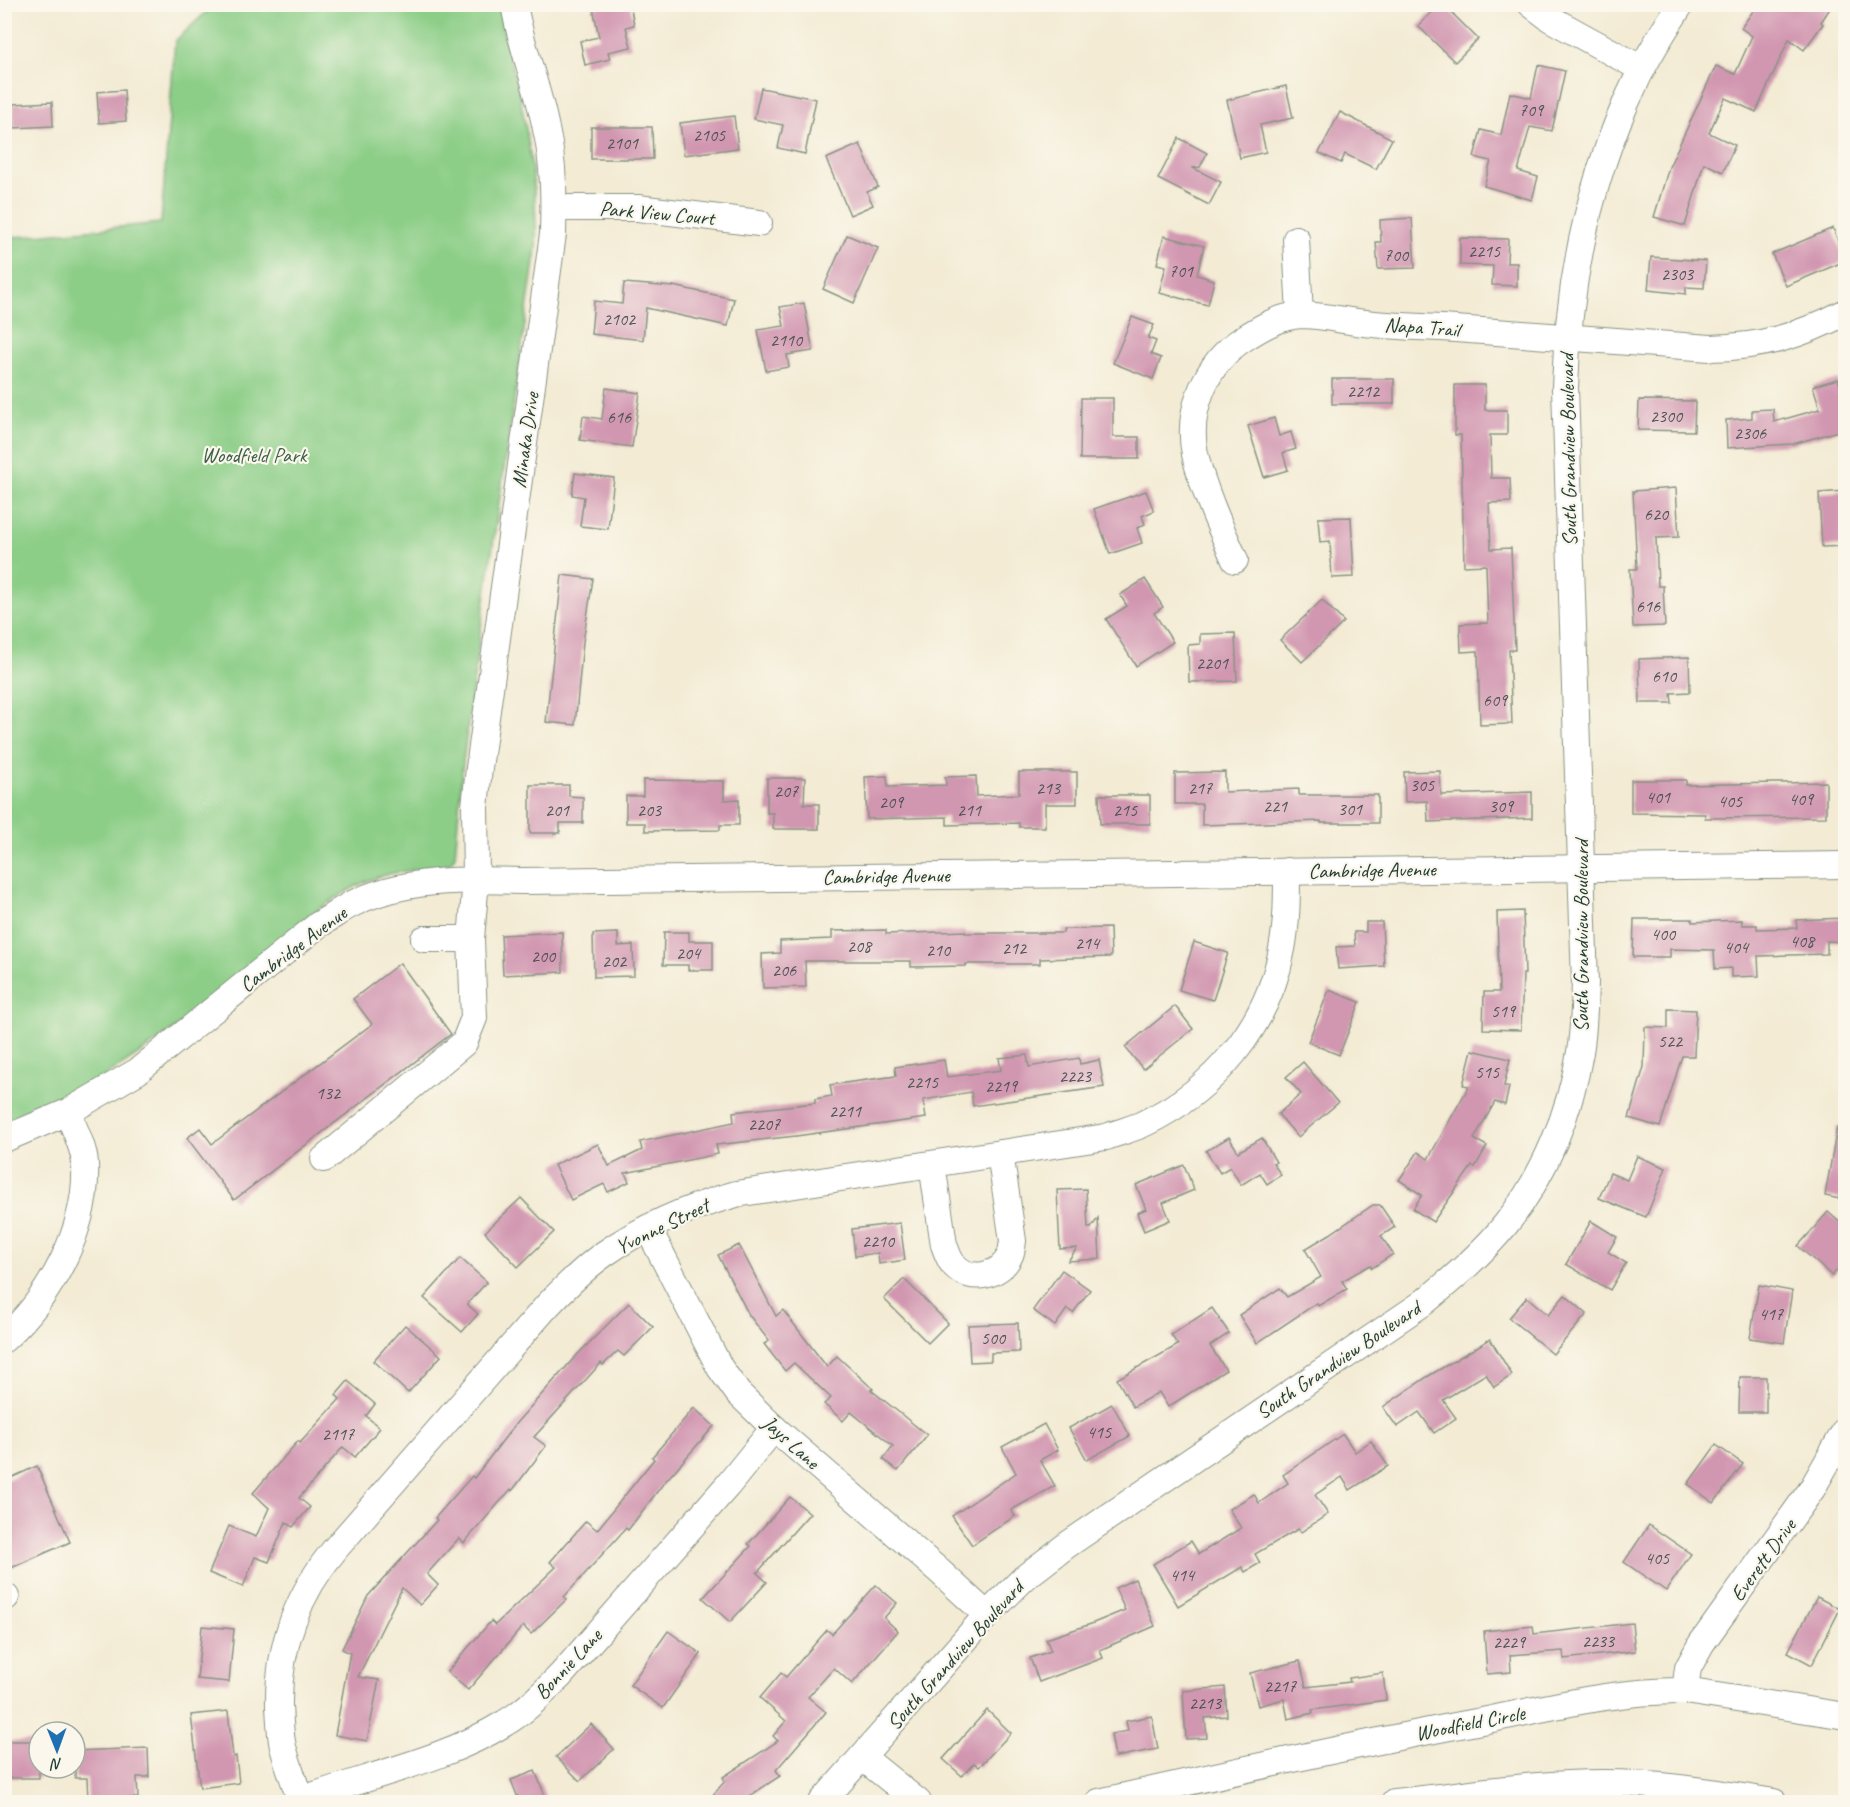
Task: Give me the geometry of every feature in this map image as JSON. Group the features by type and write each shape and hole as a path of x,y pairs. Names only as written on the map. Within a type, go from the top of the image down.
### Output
{"street":[{"name":"Minaka Drive","path":"324,1159 464,1042 474,1018 471,939 476,879 475,807 552,258 554,208 552,166 546,129 535,80 524,51 514,4"},
{"path":"1530,4 1551,19 1642,69"},
{"name":"South Grandview Boulevard","path":"822,1803 987,1615 1024,1578 1067,1545 1423,1303 1475,1258 1507,1223 1545,1161 1575,1080 1583,1028 1585,983 1566,400 1566,338 1577,257 1594,190 1609,145 1642,69 1680,4"},
{"name":"Park View Court","path":"554,208 638,208 759,223"},
{"path":"1296,238 1300,315"},
{"name":"Napa Trail","path":"1235,560 1213,508 1195,454 1192,426 1204,383 1212,368 1233,345 1264,326 1300,315 1368,323 1710,348 1767,343 1825,323 1845,312"},
{"name":"Cambridge Avenue","path":"4,1139 68,1112 138,1071 318,925 351,905 407,886 476,879 523,881 1845,865"},
{"name":"Yvonne Street","path":"298,1801 283,1747 280,1728 279,1683 281,1662 290,1626 312,1581 336,1548 572,1280 604,1254 648,1228 700,1204 736,1194 1106,1137 1143,1124 1183,1102 1216,1074 1238,1048 1257,1018 1278,967 1282,949 1287,911 1287,871"},
{"path":"423,939 471,939"},
{"path":"4,1340 17,1328 58,1271 84,1201 86,1162 68,1112"},
{"path":"932,1164 944,1245 948,1256 954,1266 964,1273 984,1276 991,1274 1005,1263 1011,1254 1013,1241 1000,1153"},
{"name":"Jays Lane","path":"648,1228 720,1368 738,1393 774,1428 987,1615"},
{"name":"Bonnie Lane","path":"298,1801 421,1760 477,1738 506,1723 536,1700 561,1675 728,1485 774,1428"},
{"name":"Everett Drive","path":"1685,1691 1688,1668 1701,1644 1807,1498 1845,1429"},
{"name":"Woodfield Circle","path":"1099,1803 1393,1737 1619,1695 1658,1690 1685,1691 1845,1716"},
{"path":"862,1757 918,1803"},
{"path":"1394,1803 1543,1785 1603,1783 1673,1787 1774,1803"}],"green space":[{"name":"Woodfield Park","path":"214,5 499,5 530,154 536,248 476,662 463,762 455,856 449,865 386,875 365,882 344,893 304,920 214,998 143,1051 67,1097 5,1124 5,238 161,223 175,41"}],"building":[{"path":"607,4 630,4 634,25 626,27 631,47 608,52 610,59 585,65 580,41 599,37 593,8"},
{"path":"1440,4 1443,4 1478,39 1455,62 1418,26"},
{"path":"1758,4 1833,4 1821,22 1823,24 1804,50 1789,39 1756,112 1725,98 1709,133 1735,145 1723,172 1704,163 1685,226 1654,217 1669,167 1716,66 1735,74 1752,36 1741,28"},
{"path":"1538,65 1565,71 1552,131 1530,127 1518,171 1538,177 1532,200 1484,186 1491,161 1474,157 1481,130 1501,135 1510,93 1531,98"},
{"path":"1286,86 1293,118 1260,125 1266,152 1240,158 1227,100"},
{"path":"761,88 816,99 805,154 778,148 783,125 754,119"},
{"path":"124,90 126,121 99,123 97,92"},
{"path":"52,102 53,126 14,128 13,104"},
{"path":"1340,112 1392,139 1376,169 1345,154 1341,163 1319,153"},
{"path":"734,116 738,148 684,155 680,123"},
{"path":"591,127 652,127 653,159 591,159"},
{"path":"1179,138 1207,153 1200,167 1193,168 1221,182 1209,205 1158,179"},
{"path":"860,144 878,187 867,192 873,205 850,215 826,159"},
{"path":"1412,218 1415,268 1378,269 1376,242 1381,242 1380,220"},
{"path":"1833,228 1845,261 1786,286 1772,254"},
{"path":"847,235 878,248 854,303 823,289"},
{"path":"1164,236 1204,246 1197,275 1214,280 1208,305 1159,293 1166,266 1157,264"},
{"path":"1460,238 1508,239 1507,263 1517,263 1517,286 1492,285 1493,266 1460,265"},
{"path":"1651,257 1706,261 1704,288 1686,287 1686,294 1648,290"},
{"path":"624,283 673,286 734,299 728,326 646,308 643,340 591,334 594,301 622,304"},
{"path":"804,303 813,351 787,355 789,367 766,371 758,330 784,326 780,307"},
{"path":"1132,317 1154,325 1148,338 1156,341 1151,354 1161,358 1153,379 1113,363"},
{"path":"1332,379 1394,379 1394,404 1332,404"},
{"path":"1838,379 1845,402 1845,429 1793,444 1727,448 1726,420 1752,418 1752,410 1773,409 1774,422 1820,409 1813,386"},
{"path":"1455,385 1485,385 1485,410 1507,410 1507,435 1490,435 1491,478 1510,478 1511,502 1489,503 1491,549 1511,548 1515,650 1509,650 1512,724 1480,725 1478,651 1461,652 1460,624 1488,623 1486,565 1464,566 1461,435 1455,435"},
{"path":"606,388 640,393 632,447 580,440 583,416 602,419"},
{"path":"1081,398 1113,398 1113,437 1139,437 1139,459 1080,459"},
{"path":"1639,400 1695,401 1694,431 1638,430"},
{"path":"1274,418 1279,436 1291,432 1296,449 1283,453 1288,470 1264,477 1248,426"},
{"path":"575,473 614,478 608,529 580,526 584,497 572,495"},
{"path":"1676,488 1679,537 1656,538 1658,586 1663,586 1665,626 1633,627 1630,569 1637,569 1633,491"},
{"path":"1146,491 1154,511 1142,516 1145,524 1137,528 1142,543 1110,554 1094,509"},
{"path":"1845,491 1845,546 1822,547 1819,493"},
{"path":"1351,517 1354,577 1332,578 1330,541 1320,542 1318,518"},
{"path":"562,575 593,579 583,642 575,725 546,722"},
{"path":"1145,579 1163,607 1154,613 1173,642 1136,666 1106,619 1127,606 1120,595"},
{"path":"1322,600 1344,622 1302,662 1280,640"},
{"path":"1235,633 1237,681 1189,682 1188,645 1200,644 1200,634"},
{"path":"1689,657 1690,692 1671,693 1672,703 1640,703 1639,659"},
{"path":"1440,771 1441,795 1532,792 1532,818 1428,822 1427,801 1405,802 1404,772"},
{"path":"1019,772 1077,772 1077,804 1045,804 1045,827 1019,827 1019,823 947,825 947,817 867,819 865,777 887,776 888,787 946,785 945,777 976,776 977,796 1019,794"},
{"path":"1225,772 1225,792 1299,789 1299,795 1378,795 1378,823 1321,823 1321,821 1202,825 1202,804 1175,804 1175,773"},
{"path":"767,778 805,778 804,804 819,804 819,829 773,829 773,813 767,813"},
{"path":"643,780 724,781 724,800 739,799 739,825 720,825 720,830 645,831 645,823 626,823 626,796 643,796"},
{"path":"1631,780 1686,780 1686,785 1826,782 1826,817 1705,818 1705,814 1631,813"},
{"path":"530,785 569,785 569,796 583,797 583,823 560,823 560,833 530,833"},
{"path":"1099,795 1150,795 1150,824 1100,824"},
{"path":"1523,911 1525,974 1523,974 1521,1030 1483,1029 1484,992 1499,992 1497,912"},
{"path":"1845,918 1845,942 1827,941 1827,954 1758,956 1759,976 1731,977 1731,968 1715,969 1714,950 1670,949 1670,957 1633,957 1634,919 1692,919 1692,922 1742,920 1742,925 1757,925 1757,929 1797,928 1796,920"},
{"path":"1366,922 1382,922 1384,966 1338,969 1336,947 1355,946 1354,932 1366,932"},
{"path":"1110,928 1111,957 1040,959 1040,964 911,967 911,961 805,961 806,987 763,988 762,954 780,953 780,941 832,939 832,931 886,930 886,934 965,931 965,933 1063,933 1063,929"},
{"path":"562,932 563,972 503,975 501,935"},
{"path":"664,932 689,932 689,941 713,941 713,970 688,970 688,965 663,965"},
{"path":"618,933 618,946 633,945 634,976 594,977 593,934"},
{"path":"1194,942 1228,953 1213,1000 1179,990"},
{"path":"400,963 451,1034 234,1200 187,1138 200,1128 212,1144 372,1024 353,999"},
{"path":"1329,990 1360,1002 1339,1055 1308,1042"},
{"path":"1175,1006 1193,1029 1143,1069 1125,1047"},
{"path":"1668,1009 1696,1010 1694,1056 1682,1056 1660,1127 1629,1118 1644,1067 1645,1027 1668,1028"},
{"path":"1472,1050 1510,1059 1504,1086 1509,1087 1505,1105 1495,1102 1474,1139 1487,1146 1475,1167 1472,1166 1433,1222 1413,1209 1422,1195 1399,1180 1418,1152 1428,1159 1469,1086 1463,1085"},
{"path":"1027,1055 1029,1067 1079,1058 1080,1064 1099,1060 1104,1087 973,1106 971,1092 923,1100 926,1118 716,1145 718,1154 625,1173 629,1182 608,1192 604,1184 571,1200 554,1165 598,1144 609,1166 642,1150 640,1142 734,1122 733,1112 815,1103 815,1099 832,1096 830,1085 896,1076 895,1067 944,1060 947,1077 1001,1070 999,1058"},
{"path":"1303,1062 1338,1103 1298,1137 1278,1114 1301,1094 1286,1077"},
{"path":"1837,1127 1845,1128 1845,1200 1825,1196"},
{"path":"1229,1137 1238,1152 1262,1138 1281,1175 1267,1184 1260,1173 1241,1185 1230,1167 1220,1173 1206,1151"},
{"path":"1637,1156 1666,1168 1646,1217 1599,1198 1610,1173 1627,1180"},
{"path":"1184,1165 1194,1190 1163,1203 1170,1220 1144,1231 1137,1213 1146,1209 1136,1185"},
{"path":"1086,1189 1088,1228 1091,1228 1098,1218 1100,1259 1068,1261 1077,1248 1060,1249 1057,1190"},
{"path":"521,1198 554,1232 518,1267 485,1232"},
{"path":"1373,1205 1380,1205 1395,1227 1381,1236 1393,1254 1372,1268 1370,1265 1342,1281 1347,1289 1318,1306 1317,1303 1257,1343 1239,1315 1280,1288 1287,1297 1321,1277 1305,1249"},
{"path":"1828,1212 1845,1227 1845,1261 1832,1276 1798,1246"},
{"path":"1591,1221 1617,1237 1608,1252 1626,1263 1610,1290 1566,1264"},
{"path":"900,1223 905,1260 879,1264 878,1253 855,1256 852,1229"},
{"path":"739,1245 776,1316 783,1310 827,1367 837,1356 873,1389 871,1390 927,1435 898,1471 883,1459 893,1446 851,1412 843,1421 824,1404 831,1398 794,1363 785,1371 764,1344 769,1341 749,1315 718,1255"},
{"path":"460,1258 487,1282 467,1304 478,1314 462,1332 424,1298"},
{"path":"1062,1270 1090,1290 1073,1313 1067,1309 1055,1326 1033,1310"},
{"path":"904,1279 948,1323 928,1343 884,1299"},
{"path":"1759,1285 1792,1291 1784,1343 1750,1338"},
{"path":"1565,1295 1587,1314 1553,1354 1509,1318 1527,1297 1548,1315"},
{"path":"629,1303 653,1327 624,1356 618,1351 603,1365 601,1363 534,1437 546,1446 512,1491 511,1489 464,1543 459,1538 427,1574 438,1585 420,1605 402,1588 358,1677 379,1680 367,1741 335,1735 350,1653 342,1649 368,1596 437,1520 435,1518 472,1476 474,1478 517,1422 575,1357"},
{"path":"1212,1308 1229,1333 1210,1346 1226,1370 1168,1407 1159,1392 1133,1407 1117,1379 1178,1345 1171,1335"},
{"path":"1018,1323 1019,1352 991,1353 991,1361 970,1362 968,1325"},
{"path":"405,1325 441,1356 408,1393 373,1361"},
{"path":"1490,1339 1512,1375 1494,1387 1486,1374 1443,1400 1456,1418 1434,1433 1419,1412 1397,1427 1383,1407"},
{"path":"1740,1377 1766,1377 1766,1412 1739,1412"},
{"path":"348,1381 375,1404 366,1416 380,1428 355,1457 343,1447 299,1498 310,1507 293,1527 286,1522 269,1562 255,1557 243,1587 209,1573 229,1526 256,1537 269,1508 253,1493 298,1441 300,1443 340,1399 336,1395"},
{"path":"1112,1404 1130,1436 1087,1460 1069,1428"},
{"path":"694,1408 714,1426 663,1484 628,1530 626,1528 564,1597 566,1600 531,1634 523,1626 468,1690 447,1672 491,1621 495,1625 556,1567 550,1562 586,1521 597,1530 654,1459 652,1457"},
{"path":"1044,1424 1058,1450 1040,1460 1055,1486 1011,1510 1015,1516 972,1545 952,1516 1016,1473 1002,1447"},
{"path":"1343,1434 1355,1452 1371,1441 1388,1466 1350,1490 1342,1477 1315,1495 1328,1514 1301,1532 1298,1529 1255,1554 1260,1563 1245,1572 1242,1567 1178,1606 1153,1564 1191,1541 1199,1554 1241,1528 1229,1509 1254,1494 1259,1503 1288,1483 1283,1475"},
{"path":"1716,1445 1743,1464 1714,1503 1688,1484"},
{"path":"37,1466 70,1542 4,1571 4,1481"},
{"path":"790,1497 810,1513 757,1573 767,1582 730,1622 703,1598 751,1546 748,1544"},
{"path":"1649,1525 1691,1554 1666,1591 1624,1562"},
{"path":"1135,1579 1155,1626 1100,1650 1103,1658 1039,1682 1030,1658 1051,1651 1046,1639 1125,1610 1115,1588"},
{"path":"876,1585 897,1603 884,1618 898,1631 852,1684 834,1668 808,1697 826,1712 776,1770 780,1776 739,1803 706,1803 725,1781 723,1777 778,1741 773,1736 786,1721 760,1698 781,1673 786,1677 827,1630 832,1634"},
{"path":"1817,1597 1840,1609 1812,1665 1788,1652"},
{"path":"1632,1623 1635,1651 1564,1659 1563,1651 1510,1655 1511,1672 1487,1674 1484,1631 1533,1626 1534,1634"},
{"path":"202,1626 234,1629 229,1682 197,1679"},
{"path":"668,1631 701,1654 663,1708 630,1685"},
{"path":"1300,1661 1306,1687 1350,1682 1349,1678 1383,1673 1386,1700 1312,1710 1313,1713 1288,1719 1284,1699 1258,1706 1250,1673"},
{"path":"1225,1687 1227,1716 1205,1718 1207,1738 1186,1739 1183,1691"},
{"path":"987,1710 1011,1733 979,1767 974,1763 962,1776 943,1759"},
{"path":"228,1711 233,1757 236,1756 239,1783 200,1788 191,1715"},
{"path":"1152,1716 1158,1749 1115,1757 1111,1734 1128,1731 1126,1721"},
{"path":"591,1724 614,1749 580,1781 556,1757"},
{"path":"4,1741 27,1741 27,1778 4,1778"},
{"path":"148,1748 149,1777 137,1777 138,1798 88,1800 87,1751"},
{"path":"535,1771 548,1803 520,1803 511,1780"}]}
